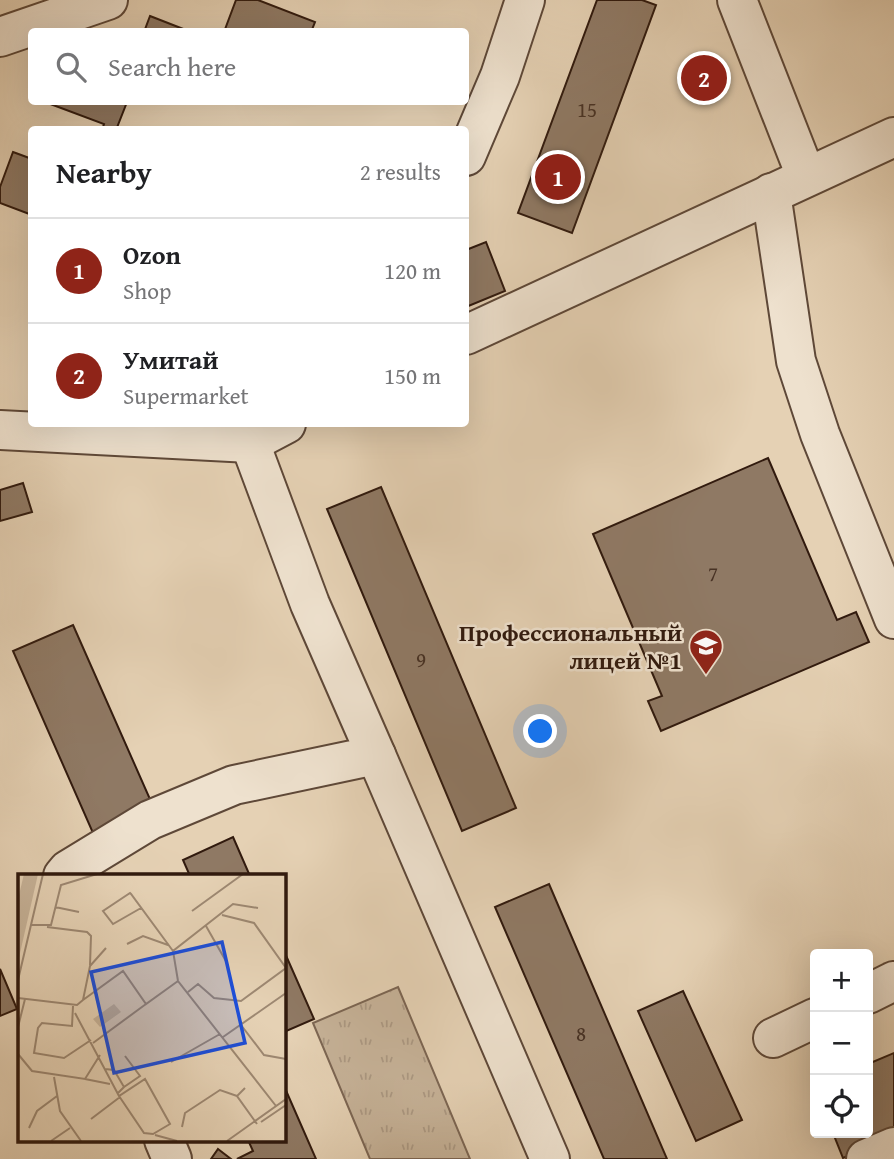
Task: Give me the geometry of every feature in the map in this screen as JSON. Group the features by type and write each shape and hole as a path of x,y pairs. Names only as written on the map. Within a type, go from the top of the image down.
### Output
{"lane":[{"path":"0,37 108,0"},
{"path":"469,149 500,76 525,0"},
{"path":"737,0 806,176"},
{"path":"469,334 894,137"},
{"path":"771,193 796,361 820,434 894,619"},
{"path":"0,430 250,443 280,427"},
{"path":"250,443 310,604 550,1159"},
{"path":"65,874 150,820 234,785 376,755"},
{"path":"873,991 894,981"},
{"path":"772,1038 810,1020"},
{"path":"165,1142 172,1159"},
{"path":"866,1159 894,1147"}],"green space":[{"path":"398,987 470,1159 370,1159 313,1023"}],"building":[{"path":"236,0 258,0 315,22 313,28 226,28"},
{"path":"597,0 642,0 656,5 572,233 518,213"},
{"path":"150,16 181,28 146,28"},
{"path":"706,56 720,91 697,100 684,65"},
{"path":"53,105 126,105 118,126 103,126 104,124"},
{"path":"13,152 28,158 28,214 0,203 0,187"},
{"path":"486,242 505,291 469,306 469,249"},
{"path":"768,458 837,620 856,612 869,642 661,731 648,701 662,696 593,534"},
{"path":"23,483 32,512 0,521 0,490"},
{"path":"381,487 516,808 462,831 327,509"},
{"path":"73,625 153,806 93,833 13,651"},
{"path":"233,837 249,874 189,874 183,860"},
{"path":"549,884 667,1159 604,1159 495,907"},
{"path":"285,953 314,1019 285,1032"},
{"path":"0,969 17,1009 0,1016"},
{"path":"683,991 742,1120 696,1141 638,1011"},
{"path":"894,1053 894,1137 843,1158 835,1138 873,1138 873,1062"},
{"path":"285,1088 316,1159 237,1159 253,1151 249,1142 285,1142"},
{"path":"218,1149 231,1159 211,1159"}],"place":[{"name":"Умитай","path":"704,78"},
{"name":"Ozon","path":"558,177"},
{"name":"Профессиональный лицей №1","path":"706,676"}]}
